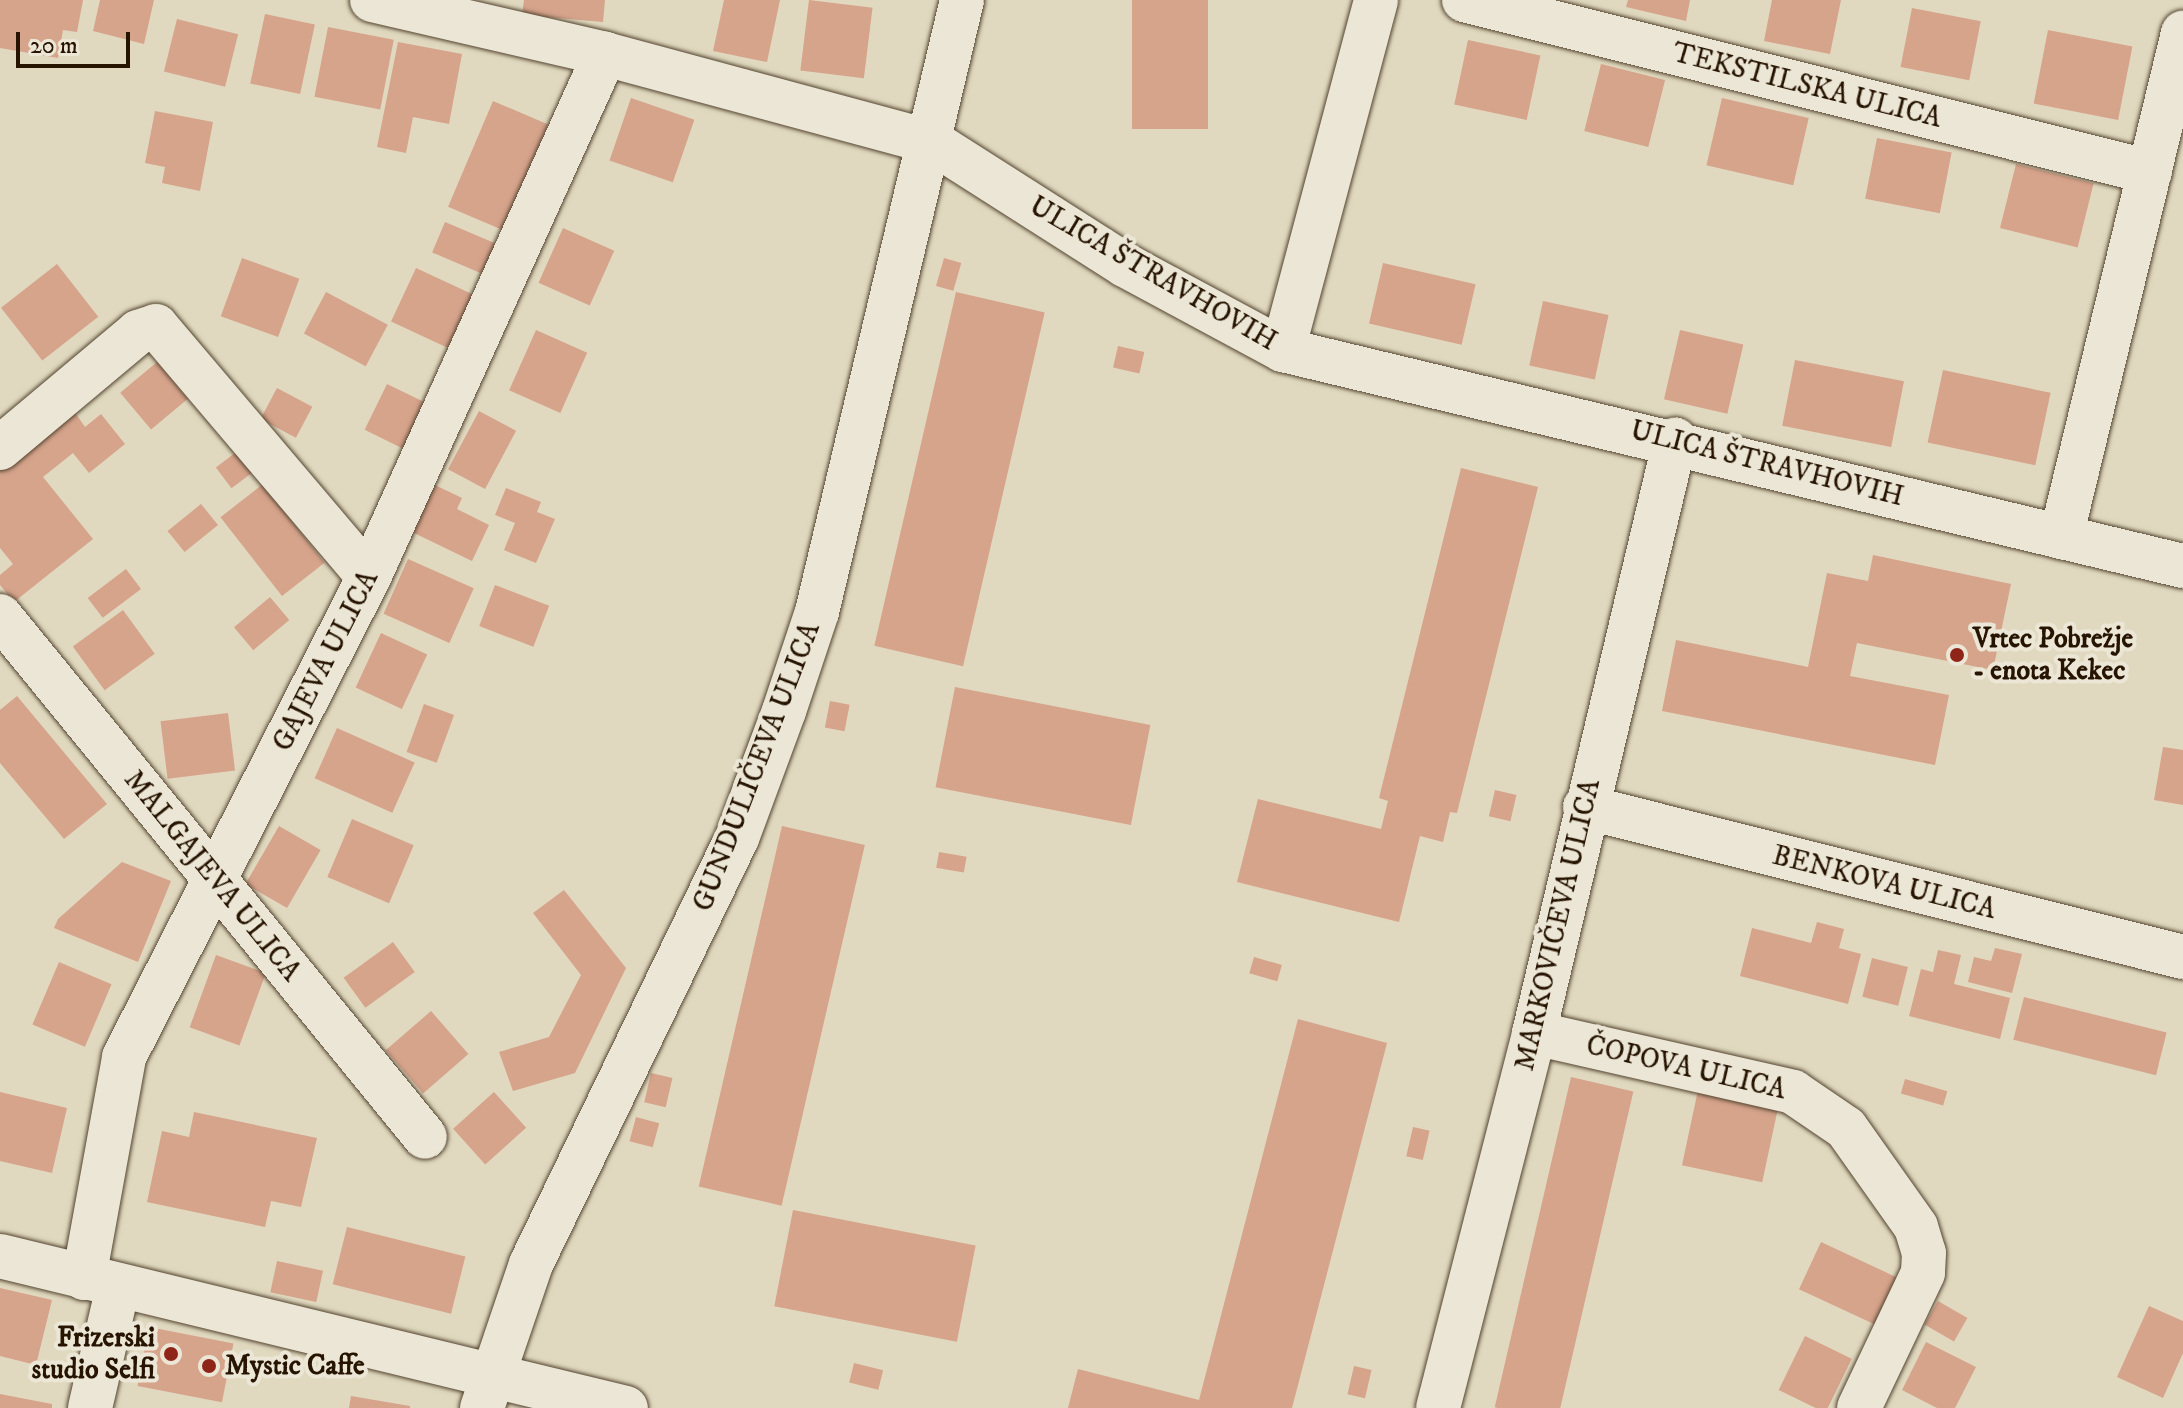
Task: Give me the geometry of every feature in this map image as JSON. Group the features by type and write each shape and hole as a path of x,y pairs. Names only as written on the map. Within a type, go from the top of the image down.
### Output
{"street":[{"name":"ULICA ŠTRAVHOVIH","path":"372,0 605,54 932,142 1125,265 1283,350 1675,440 2183,566"},
{"name":"GUNDULIČEVA ULICA","path":"486,1391 568,1179 663,998 737,838 784,711 817,612 932,142 962,0"},
{"path":"1283,350 1376,0"},
{"name":"TEKSTILSKA ULICA","path":"1464,0 2150,172"},
{"path":"2061,537 2183,33"},
{"name":"GAJEVA ULICA","path":"90,1408 124,1057 369,577 605,54"},
{"path":"0,448 138,332 156,326 369,577"},
{"name":"MARKOVIČEVA ULICA","path":"1438,1408 1534,1033 1585,807 1675,440"},
{"name":"MALGAJEVA ULICA","path":"0,616 425,1137"},
{"name":"BENKOVA ULICA","path":"1585,807 2183,957"},
{"name":"ČOPOVA ULICA","path":"1534,1033 1793,1092 1846,1128 1916,1227 1924,1253 1919,1283 1859,1408"},
{"path":"0,1256 486,1391 626,1408"}],"building":[{"path":"0,0 83,0 77,32 63,30 58,58 0,48"},
{"path":"100,0 154,0 144,44 93,31"},
{"path":"524,0 605,0 603,22 522,15"},
{"path":"724,0 780,0 767,62 713,51"},
{"path":"809,0 873,8 864,78 800,70"},
{"path":"1132,0 1208,0 1208,129 1132,129"},
{"path":"1628,0 1690,0 1686,21 1626,7"},
{"path":"1772,0 1841,0 1830,54 1764,41"},
{"path":"1912,8 1981,21 1969,80 1901,67"},
{"path":"265,14 315,25 300,94 250,83"},
{"path":"177,19 238,34 225,87 164,71"},
{"path":"328,27 394,40 380,109 314,97"},
{"path":"2048,30 2132,46 2118,120 2034,104"},
{"path":"1468,40 1540,55 1527,120 1454,105"},
{"path":"398,42 462,54 449,124 413,117 406,153 377,147"},
{"path":"1601,64 1665,80 1648,147 1584,131"},
{"path":"631,98 694,120 673,182 610,160"},
{"path":"1722,98 1809,118 1793,185 1706,165"},
{"path":"493,101 548,124 503,230 448,207"},
{"path":"155,111 213,122 200,191 162,183 165,167 145,163"},
{"path":"1877,138 1952,153 1940,213 1865,199"},
{"path":"2016,164 2094,183 2078,247 2000,228"},
{"path":"445,222 497,244 485,275 432,252"},
{"path":"563,228 614,251 590,306 539,283"},
{"path":"242,258 299,279 278,337 221,316"},
{"path":"944,258 961,263 953,291 936,286"},
{"path":"1383,263 1476,284 1462,345 1369,323"},
{"path":"57,264 98,317 42,361 1,308"},
{"path":"416,268 479,298 455,351 391,321"},
{"path":"326,292 388,325 366,366 304,333"},
{"path":"956,292 1045,312 963,666 874,646"},
{"path":"1543,301 1609,315 1595,379 1529,366"},
{"path":"536,330 587,353 560,413 509,390"},
{"path":"1680,330 1743,345 1727,414 1664,399"},
{"path":"1118,346 1144,352 1139,374 1113,367"},
{"path":"1795,360 1904,381 1891,447 1782,426"},
{"path":"157,362 188,399 151,430 120,393"},
{"path":"1943,370 2051,393 2035,465 1928,442"},
{"path":"387,384 426,403 403,449 365,430"},
{"path":"277,388 312,407 296,438 261,419"},
{"path":"74,411 85,427 101,414 125,444 89,473 73,453 43,477 93,539 14,602 0,585 0,575 13,564 0,548 0,470"},
{"path":"479,411 516,431 485,489 448,469"},
{"path":"243,447 259,468 231,488 216,467"},
{"path":"1461,468 1538,487 1457,813 1450,812 1443,842 1420,836 1399,922 1237,882 1258,799 1381,829 1388,801 1379,798"},
{"path":"263,484 325,563 282,596 220,517"},
{"path":"435,485 462,498 457,509 489,525 472,561 412,532"},
{"path":"506,488 541,502 537,512 555,519 536,563 504,550 515,523 495,515"},
{"path":"201,504 218,525 185,552 168,531"},
{"name":"Vrtec Pobrežje - enota Kekec","path":"1873,555 2011,584 1993,670 1857,643 1850,676 1949,695 1935,765 1662,711 1676,640 1808,667 1827,573 1868,581"},
{"path":"408,559 474,588 449,643 384,614"},
{"path":"126,569 141,589 103,618 88,598"},
{"path":"495,585 549,606 533,647 479,626"},
{"path":"270,597 289,620 253,650 234,627"},
{"path":"123,610 155,654 105,690 73,646"},
{"path":"381,633 427,655 402,709 356,687"},
{"path":"955,687 1150,725 1131,825 936,787"},
{"path":"17,696 107,804 64,839 0,763 0,710"},
{"path":"830,701 850,705 844,731 825,728"},
{"path":"424,704 454,715 437,763 407,752"},
{"path":"228,713 235,771 168,779 161,721"},
{"path":"337,728 415,763 392,813 315,778"},
{"path":"2163,747 2183,750 2183,805 2154,800"},
{"path":"1495,790 1516,795 1510,821 1489,816"},
{"path":"352,819 414,845 389,903 327,877"},
{"path":"279,826 321,850 287,908 246,884"},
{"path":"782,826 865,845 782,1206 699,1187"},
{"path":"939,852 967,857 964,873 936,868"},
{"path":"122,862 171,881 138,962 54,928 58,919"},
{"path":"564,890 626,968 575,1073 513,1091 499,1052 549,1037 581,975 533,913"},
{"path":"1817,922 1844,929 1839,948 1861,954 1848,1004 1740,976 1752,928 1811,943"},
{"path":"393,942 415,972 365,1008 344,978"},
{"path":"1995,948 2022,954 2012,993 1968,982 1974,957 1991,961"},
{"path":"1938,950 1961,955 1954,984 2010,998 2000,1039 1909,1016 1921,969 1933,972"},
{"path":"216,955 266,973 239,1045 190,1027"},
{"path":"1254,957 1282,965 1277,981 1249,973"},
{"path":"1872,958 1908,967 1898,1006 1862,997"},
{"path":"59,962 111,984 85,1047 32,1025"},
{"path":"2024,997 2167,1033 2156,1075 2013,1040"},
{"path":"431,1011 468,1054 423,1093 386,1050"},
{"path":"1298,1019 1387,1043 1292,1408 1068,1408 1078,1369 1199,1400"},
{"path":"651,1073 672,1078 666,1107 644,1102"},
{"path":"1571,1077 1633,1091 1560,1408 1495,1407"},
{"path":"1905,1079 1947,1091 1943,1106 1901,1093"},
{"path":"1698,1090 1778,1107 1762,1182 1682,1165"},
{"path":"0,1092 67,1108 52,1173 0,1161"},
{"path":"494,1092 526,1128 485,1164 453,1129"},
{"path":"194,1112 317,1138 301,1207 271,1201 265,1227 147,1202 162,1131 189,1137"},
{"path":"636,1117 659,1123 653,1147 630,1141"},
{"path":"1413,1127 1430,1131 1423,1160 1406,1156"},
{"path":"793,1210 976,1245 957,1342 774,1306"},
{"path":"347,1227 465,1257 451,1314 333,1284"},
{"path":"1821,1242 1898,1278 1876,1325 1799,1289"},
{"path":"277,1261 323,1271 316,1302 270,1292"},
{"path":"0,1288 52,1300 36,1365 0,1356"},
{"path":"1938,1301 1967,1318 1954,1341 1924,1324"},
{"path":"2149,1306 2183,1321 2183,1353 2163,1398 2117,1377"},
{"path":"149,1327 233,1343 222,1402 138,1386"},
{"path":"1805,1336 1852,1359 1828,1408 1816,1408 1779,1390"},
{"path":"1926,1342 1976,1367 1955,1408 1937,1408 1902,1390"},
{"path":"854,1363 883,1370 878,1390 849,1382"},
{"path":"1354,1366 1372,1370 1365,1398 1347,1394"},
{"path":"0,1394 52,1404 52,1408 0,1408"},
{"path":"351,1396 410,1406 410,1408 349,1408"}],"place":[{"name":"Vrtec Pobrežje - enota Kekec","path":"1957,655"},
{"name":"Frizerski studio Selfi","path":"171,1354"},
{"name":"Mystic Caffe","path":"209,1366"}]}
